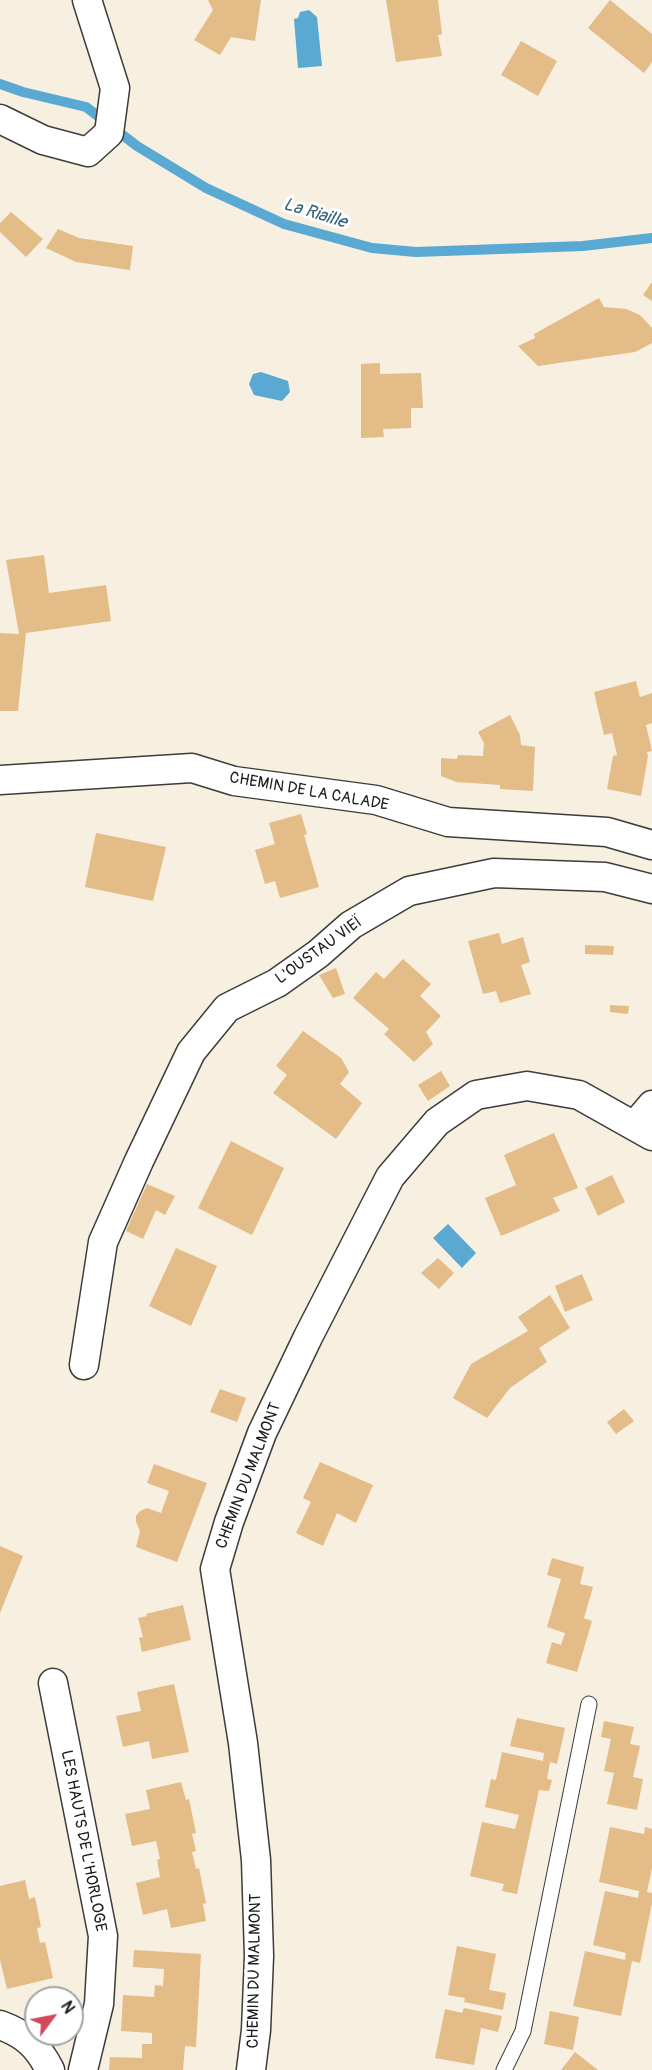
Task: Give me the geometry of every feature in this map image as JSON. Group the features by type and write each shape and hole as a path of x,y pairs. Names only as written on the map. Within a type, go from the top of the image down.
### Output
{"street":[{"path":"0,119 43,140 88,152 109,133 115,88 87,0"},
{"name":"CHEMIN DE LA CALADE","path":"0,780 192,768 234,781 376,800 448,822 607,832 652,845"},
{"name":"L'OUSTAU VIEÏ","path":"84,1365 103,1242 191,1053 227,1008 277,982 318,954 351,925 409,891 494,873 605,877 652,889"},
{"name":"CHEMIN DU MALMONT","path":"251,2070 256,2030 259,1956 256,1860 243,1743 215,1569 229,1522 262,1433 390,1177 437,1122 476,1095 527,1086 579,1095 646,1122"},
{"name":"LES HAUTS DE L'HORLOGE","path":"53,1683 103,1936 99,2004 83,2070"},
{"path":"0,2025 14,2030 40,2050 50,2070"}],"lane":[{"path":"504,2070 523,2031 589,1704"}],"water":[{"path":"309,10 317,17 322,66 298,68 294,19 298,18 300,12"},
{"path":"261,372 288,381 290,392 282,401 254,395 249,384 253,374"},
{"path":"448,1224 476,1253 462,1268 433,1238"}],"building":[{"path":"208,0 261,0 255,41 231,37 220,55 194,40 213,10"},
{"path":"386,0 438,0 442,34 438,35 442,56 396,62"},
{"path":"610,0 652,34 652,62 644,73 588,28"},
{"path":"521,41 557,61 538,96 501,75"},
{"path":"11,212 43,239 26,257 0,232 0,223"},
{"path":"58,229 79,238 133,246 130,270 76,262 46,248"},
{"path":"652,282 652,301 643,295"},
{"path":"599,298 604,307 626,309 640,315 652,328 652,343 635,352 538,366 518,346 535,338 534,334"},
{"path":"380,363 380,374 421,373 423,408 411,408 411,428 383,429 384,437 361,438 361,364"},
{"path":"44,555 49,593 106,585 111,621 26,633 18,711 0,711 0,633 19,634 6,560"},
{"path":"636,681 640,697 652,693 652,723 646,725 652,751 647,752 641,796 607,789 613,756 617,755 612,733 604,735 594,692"},
{"path":"510,715 520,735 521,745 535,747 533,791 500,789 500,785 456,782 441,776 441,758 457,759 458,755 483,756 484,743 478,732"},
{"path":"301,814 307,834 304,835 319,887 280,898 275,881 265,884 255,850 275,844 269,823"},
{"path":"96,833 166,847 153,901 85,887"},
{"path":"499,933 502,944 523,937 530,962 521,965 531,994 500,1003 496,991 483,994 468,941"},
{"path":"585,945 614,946 613,955 585,954"},
{"path":"403,959 431,984 420,996 441,1016 426,1032 433,1044 414,1062 384,1034 389,1029 353,998 376,972 384,979"},
{"path":"336,968 345,994 333,998 319,975"},
{"path":"610,1005 629,1006 628,1014 610,1012"},
{"path":"303,1031 341,1058 349,1072 340,1084 362,1103 336,1139 273,1093 287,1075 276,1066"},
{"path":"441,1071 450,1086 428,1101 418,1085"},
{"path":"554,1133 578,1188 553,1198 560,1211 501,1236 485,1198 516,1185 504,1155"},
{"path":"231,1141 284,1168 252,1235 198,1208"},
{"path":"612,1175 625,1202 598,1216 585,1188"},
{"path":"147,1184 175,1196 165,1215 156,1210 143,1239 126,1231"},
{"path":"176,1248 217,1266 191,1326 149,1306"},
{"path":"438,1258 454,1273 439,1289 421,1273"},
{"path":"582,1274 593,1300 565,1312 555,1286"},
{"path":"550,1295 570,1328 539,1348 547,1362 510,1388 487,1418 453,1398 471,1364 528,1331 518,1317"},
{"path":"220,1389 246,1398 237,1422 210,1412"},
{"path":"624,1409 634,1421 616,1434 607,1422"},
{"path":"320,1462 373,1485 356,1523 337,1513 323,1546 296,1533 311,1502 303,1498"},
{"path":"154,1464 207,1483 177,1562 136,1547 140,1531 136,1516 147,1508 161,1513 169,1491 147,1483"},
{"path":"0,1546 23,1556 0,1613"},
{"path":"552,1558 584,1567 580,1584 593,1587 584,1618 592,1621 577,1672 546,1663 552,1642 561,1645 565,1633 547,1627 561,1579 547,1575"},
{"path":"183,1605 191,1640 142,1652 139,1638 143,1637 138,1618"},
{"path":"174,1684 189,1752 152,1759 149,1741 123,1747 116,1716 141,1711 137,1692"},
{"path":"517,1718 565,1728 557,1764 550,1762 547,1779 552,1780 549,1791 539,1790 517,1894 502,1891 504,1884 470,1876 482,1822 515,1829 519,1815 485,1807 491,1779 496,1780 502,1752 543,1761 544,1753 510,1746"},
{"path":"604,1721 634,1727 630,1744 640,1746 633,1777 643,1779 637,1810 607,1804 614,1773 604,1771 611,1739 601,1737"},
{"path":"181,1782 186,1800 189,1799 196,1833 192,1834 196,1851 192,1852 196,1869 199,1868 206,1903 203,1904 206,1921 171,1928 167,1909 143,1915 136,1883 160,1877 157,1860 160,1859 156,1841 132,1846 125,1814 150,1809 146,1790"},
{"path":"610,1827 644,1834 645,1827 652,1829 652,1868 647,1892 652,1893 652,1903 640,1963 632,1961 621,2016 573,2006 585,1951 625,1960 626,1953 593,1945 605,1891 638,1898 639,1891 599,1882"},
{"path":"25,1880 29,1899 35,1897 41,1927 37,1928 40,1943 45,1942 53,1978 7,1989 0,1960 0,1886"},
{"path":"457,1946 496,1954 489,1990 506,1993 503,2010 464,2002 465,1998 448,1995"},
{"path":"134,1950 201,1954 196,2047 185,2046 183,2070 109,2070 110,2057 142,2058 142,2044 152,2044 152,2033 121,2031 123,1995 154,1997 155,1985 163,1986 164,1969 133,1967"},
{"path":"464,2008 502,2016 498,2032 481,2028 474,2065 435,2058 445,2009 462,2013"},
{"path":"550,2011 579,2017 573,2050 544,2044"},
{"path":"575,2052 598,2070 561,2070"}],"waterway":[{"name":"La Riaille","path":"0,84 86,107 137,146 206,188 284,224 372,248 416,252 583,246 652,238"}]}
